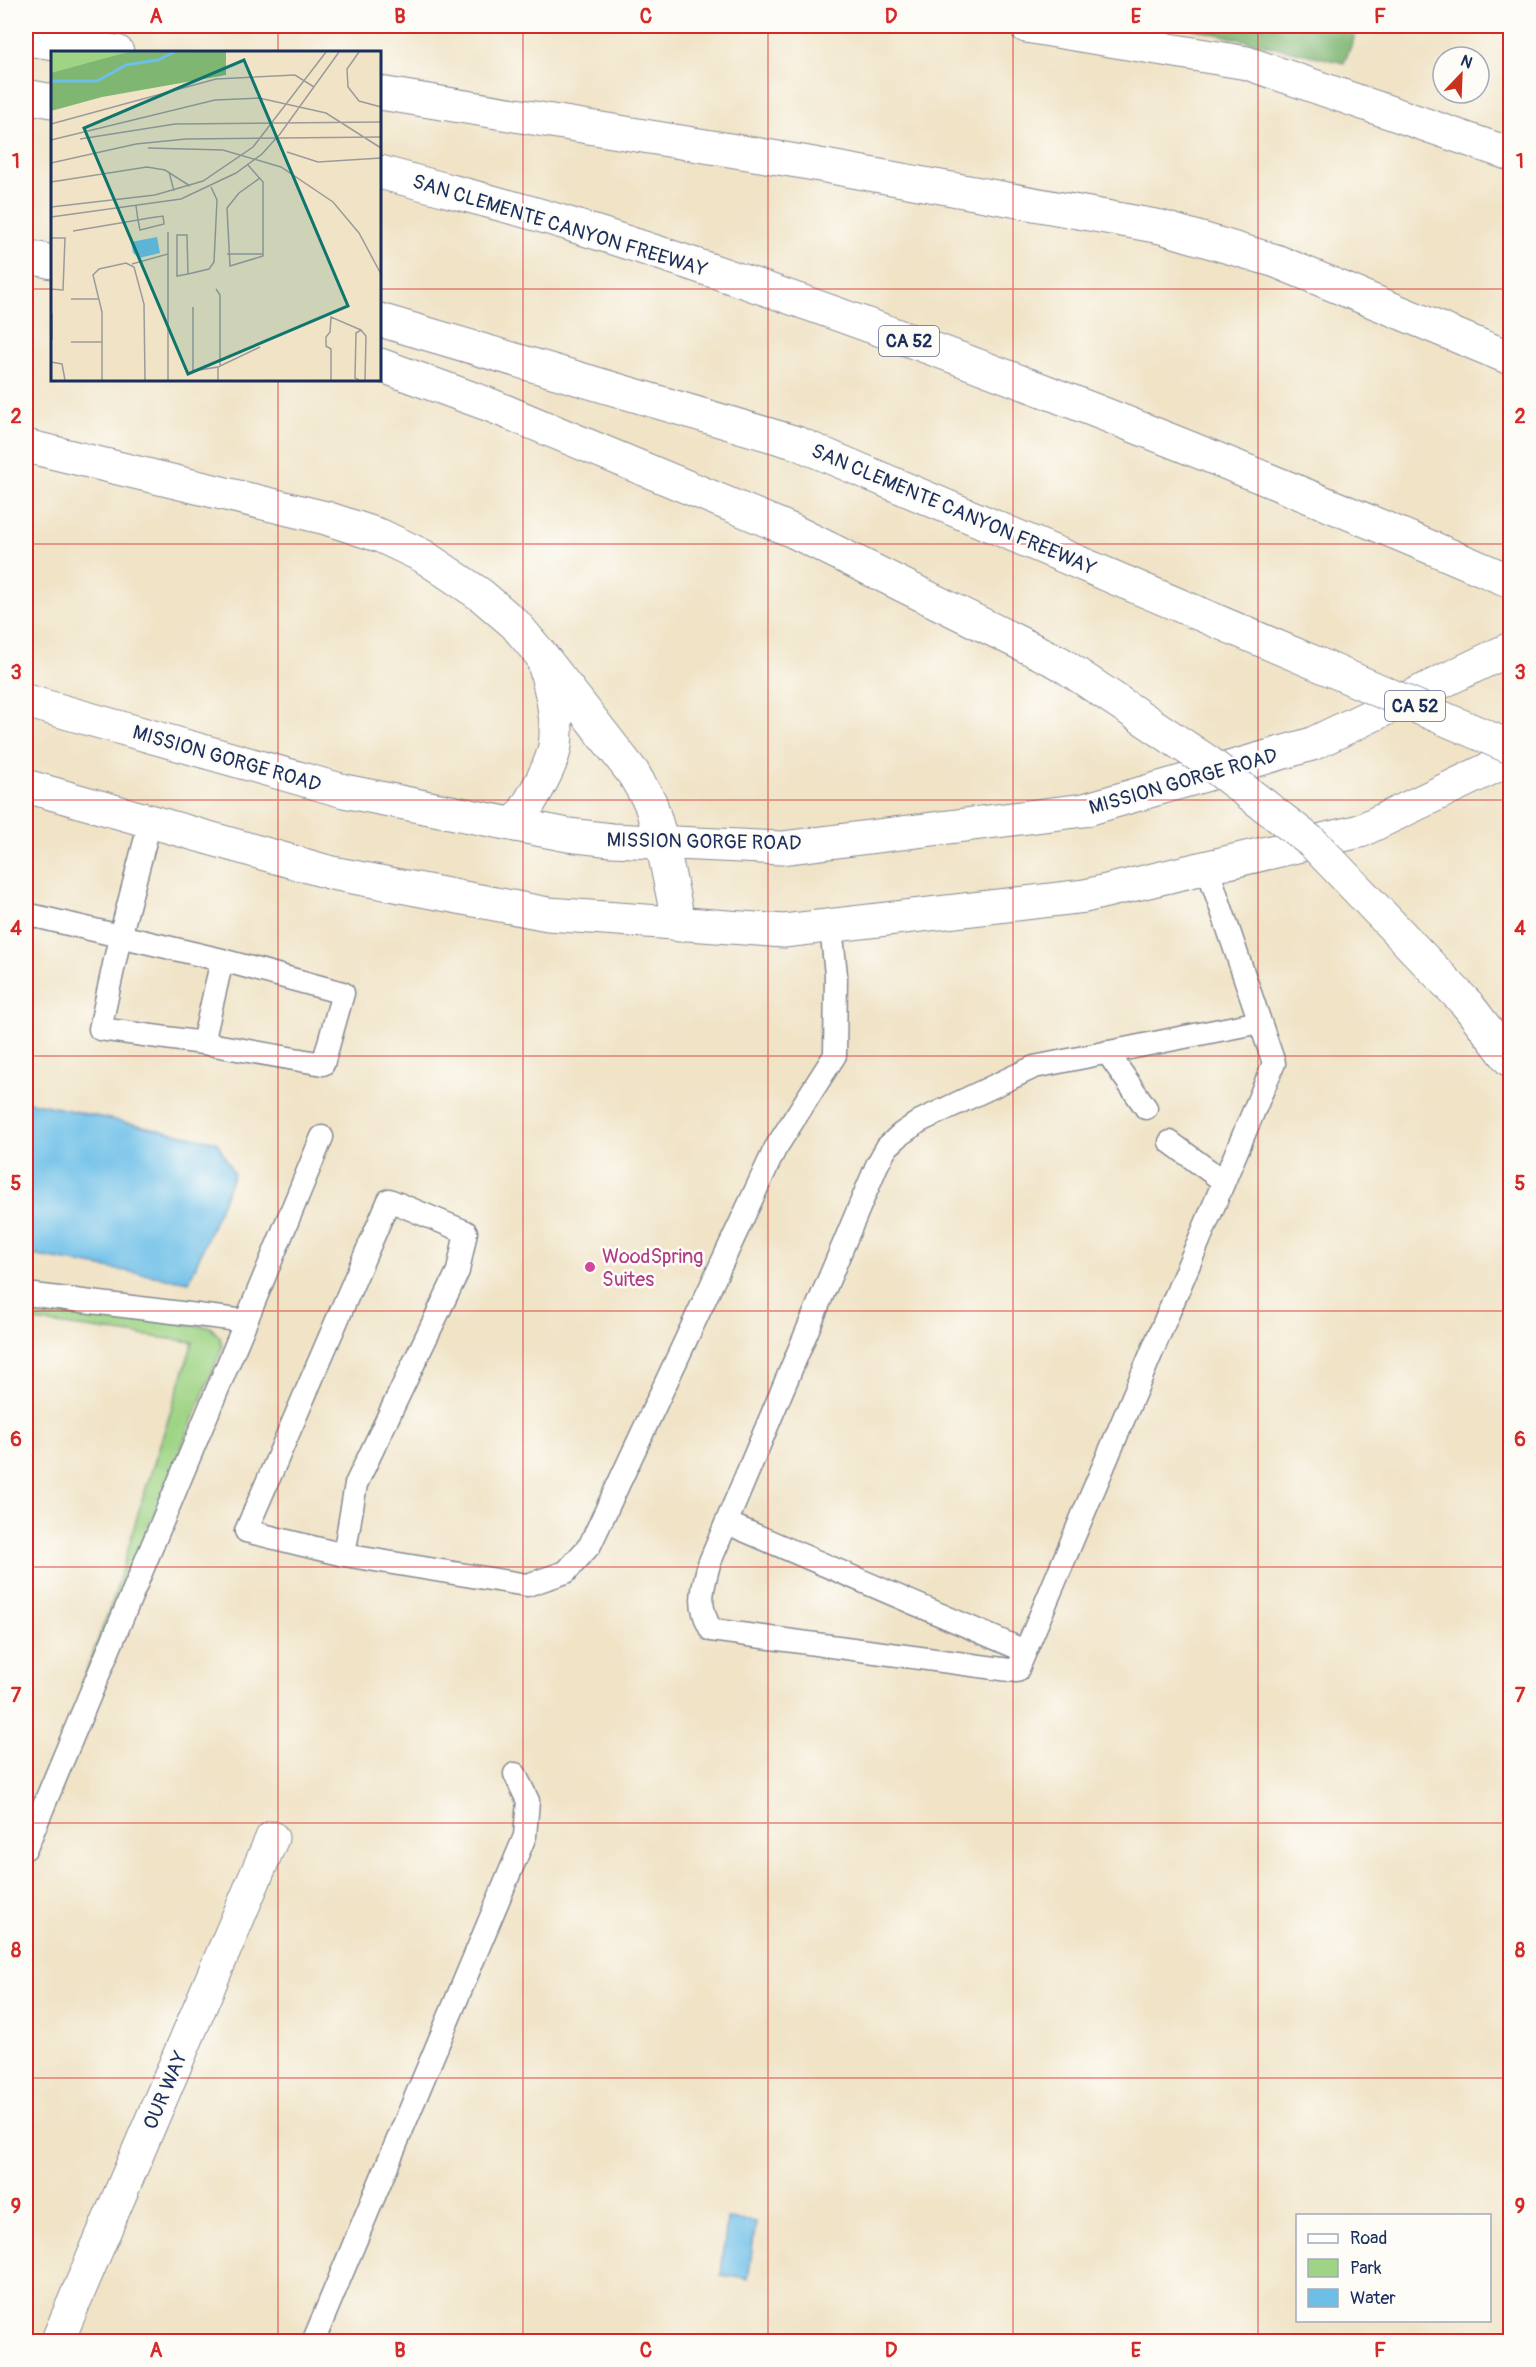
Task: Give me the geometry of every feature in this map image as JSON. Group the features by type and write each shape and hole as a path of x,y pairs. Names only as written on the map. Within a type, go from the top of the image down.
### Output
{"main road":[{"path":"1026,26 1247,63 1510,154"},
{"path":"26,39 110,51"},
{"path":"381,93 814,164 1161,227 1276,261 1510,358"},
{"path":"26,96 51,101"},
{"name":"SAN CLEMENTE CANYON FREEWAY","path":"381,172 569,224 753,284 1074,401 1510,581"},
{"path":"26,256 51,262"},
{"name":"SAN CLEMENTE CANYON FREEWAY","path":"381,320 797,443 1510,747"},
{"path":"381,365 490,405 793,531 1060,663 1208,762 1313,843 1467,1004 1510,1060"},
{"path":"26,446 326,518 381,536 423,556 482,595 515,624 633,773 650,802 662,842 679,925"},
{"name":"MISSION GORGE ROAD","path":"26,701 344,791 516,825 601,839 782,848 1084,810 1312,744 1510,649"},
{"path":"516,825 540,786 555,747 555,716 542,656"},
{"path":"26,786 343,875 548,914 784,932 1085,896 1360,831 1510,759"},
{"name":"OUR WAY","path":"57,2342 272,1838"}],"lane":[{"path":"26,914 120,937 222,960 343,993 323,1064 202,1043 100,1029 120,937 150,822"},
{"path":"1207,867 1260,1022 1274,1063 1017,1671 711,1630 702,1614 701,1594 709,1564 877,1165 887,1147 920,1121 1034,1067 1260,1022"},
{"path":"344,1555 356,1484 458,1271 466,1232 389,1200 246,1531 344,1555 527,1585 567,1572 591,1545 775,1149 835,1055 836,975 831,926"},
{"path":"202,1043 222,960"},
{"path":"1107,1052 1146,1108"},
{"path":"26,1848 322,1137"},
{"path":"1170,1142 1223,1181"},
{"path":"26,1294 246,1322"},
{"path":"727,1523 1025,1651"},
{"path":"313,2342 525,1836 528,1801 515,1774"}],"green space":[{"path":"1181,26 1359,26 1344,63"},
{"path":"26,1305 210,1327 220,1337 222,1348 83,1687 81,1685 115,1594 139,1510 193,1342 26,1320"}],"water":[{"path":"26,1101 217,1142 234,1174 189,1282 26,1254"},
{"path":"727,2219 756,2222 748,2279 721,2275"}],"place":[{"name":"WoodSpring Suites","path":"590,1267"}]}
